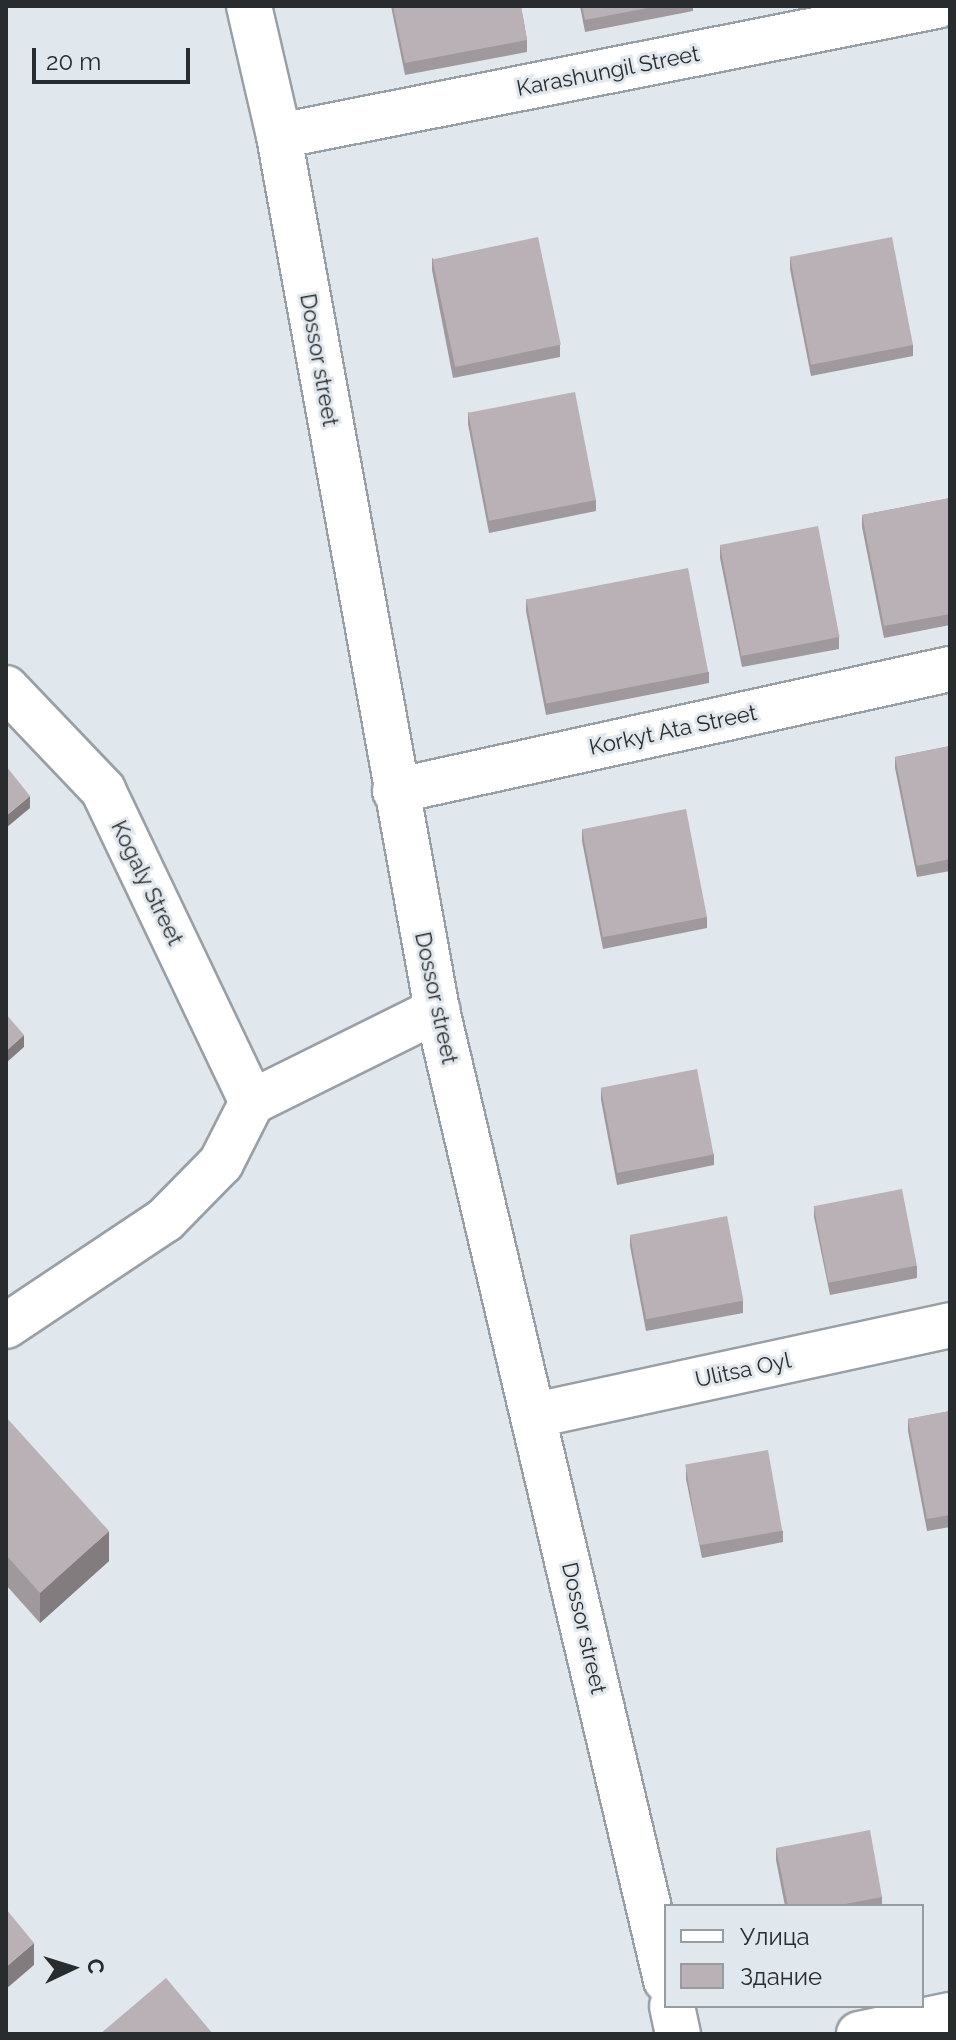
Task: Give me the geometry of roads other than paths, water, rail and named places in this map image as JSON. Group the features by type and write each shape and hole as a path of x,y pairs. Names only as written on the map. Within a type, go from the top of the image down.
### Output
{"street":[{"name":"Dossor street","path":"249,6 279,136 437,1010 664,1971"},
{"name":"Karashungil Street","path":"279,136 937,6"},
{"name":"Korkyt Ata Street","path":"395,791 950,669"},
{"name":"Kogaly Street","path":"6,688 103,790 252,1102"},
{"path":"6,1326 165,1220 221,1163 252,1102 437,1010"},
{"name":"Ulitsa Oyl","path":"535,1415 950,1325"},
{"path":"672,2008 678,2034"},
{"path":"859,2034 950,2015"}]}
